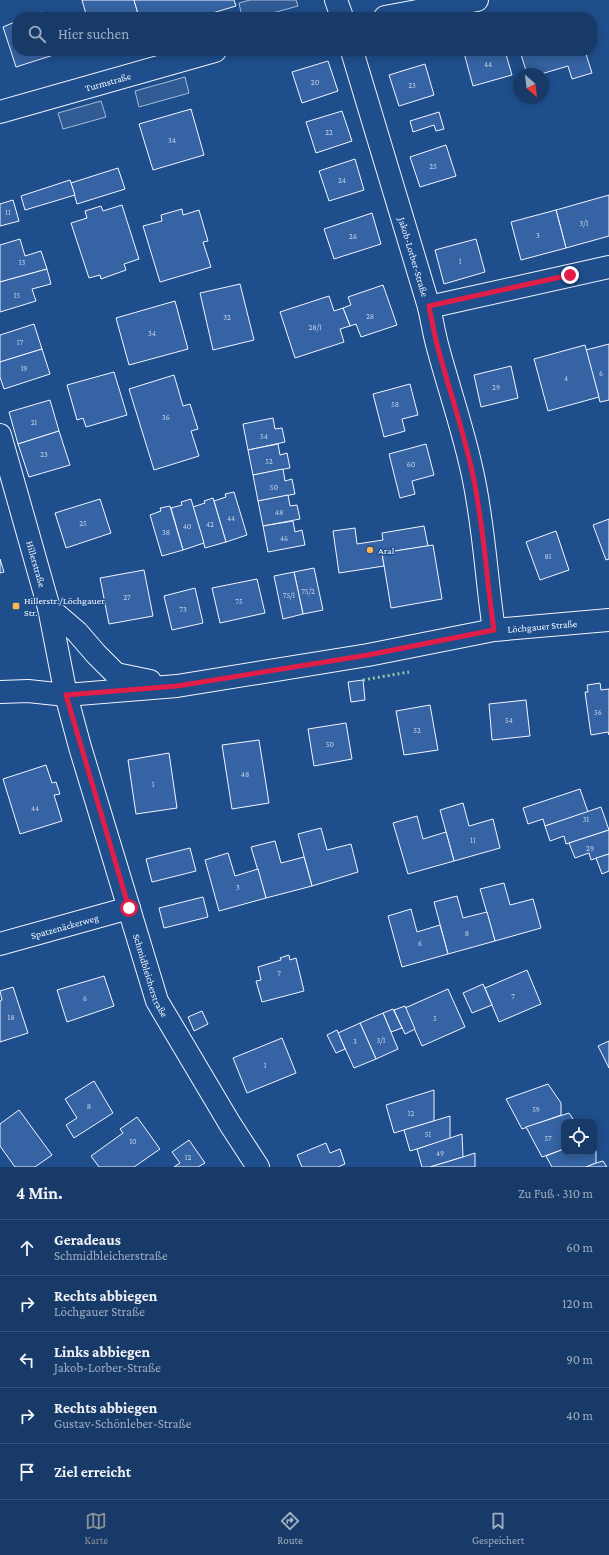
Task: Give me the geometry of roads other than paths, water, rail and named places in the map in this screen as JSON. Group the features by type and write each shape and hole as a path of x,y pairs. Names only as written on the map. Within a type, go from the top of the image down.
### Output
{"street":[{"path":"336,0 340,12"},
{"path":"412,12 477,0"},
{"name":"Turmstraße","path":"0,112 197,56"},
{"name":"Jakob-Lorber-Straße","path":"354,56 429,306 437,347 470,463 482,517 494,630"},
{"path":"429,306 609,267"},
{"name":"Hillerstraße","path":"0,435 49,608 66,695"},
{"path":"49,608 77,632 116,674 177,686"},
{"name":"Löchgauer Straße","path":"0,692 28,691 66,695 177,686 368,655 494,630 609,620"},
{"name":"Schmidbleicherstraße","path":"66,695 157,1001 230,1124 258,1167"},
{"name":"Spatzenäckerweg","path":"0,944 129,908"}],"place":[{"name":"Aral","path":"370,550"},
{"name":"Hillerstr./Löchgauer Str.","path":"16,606"}]}
